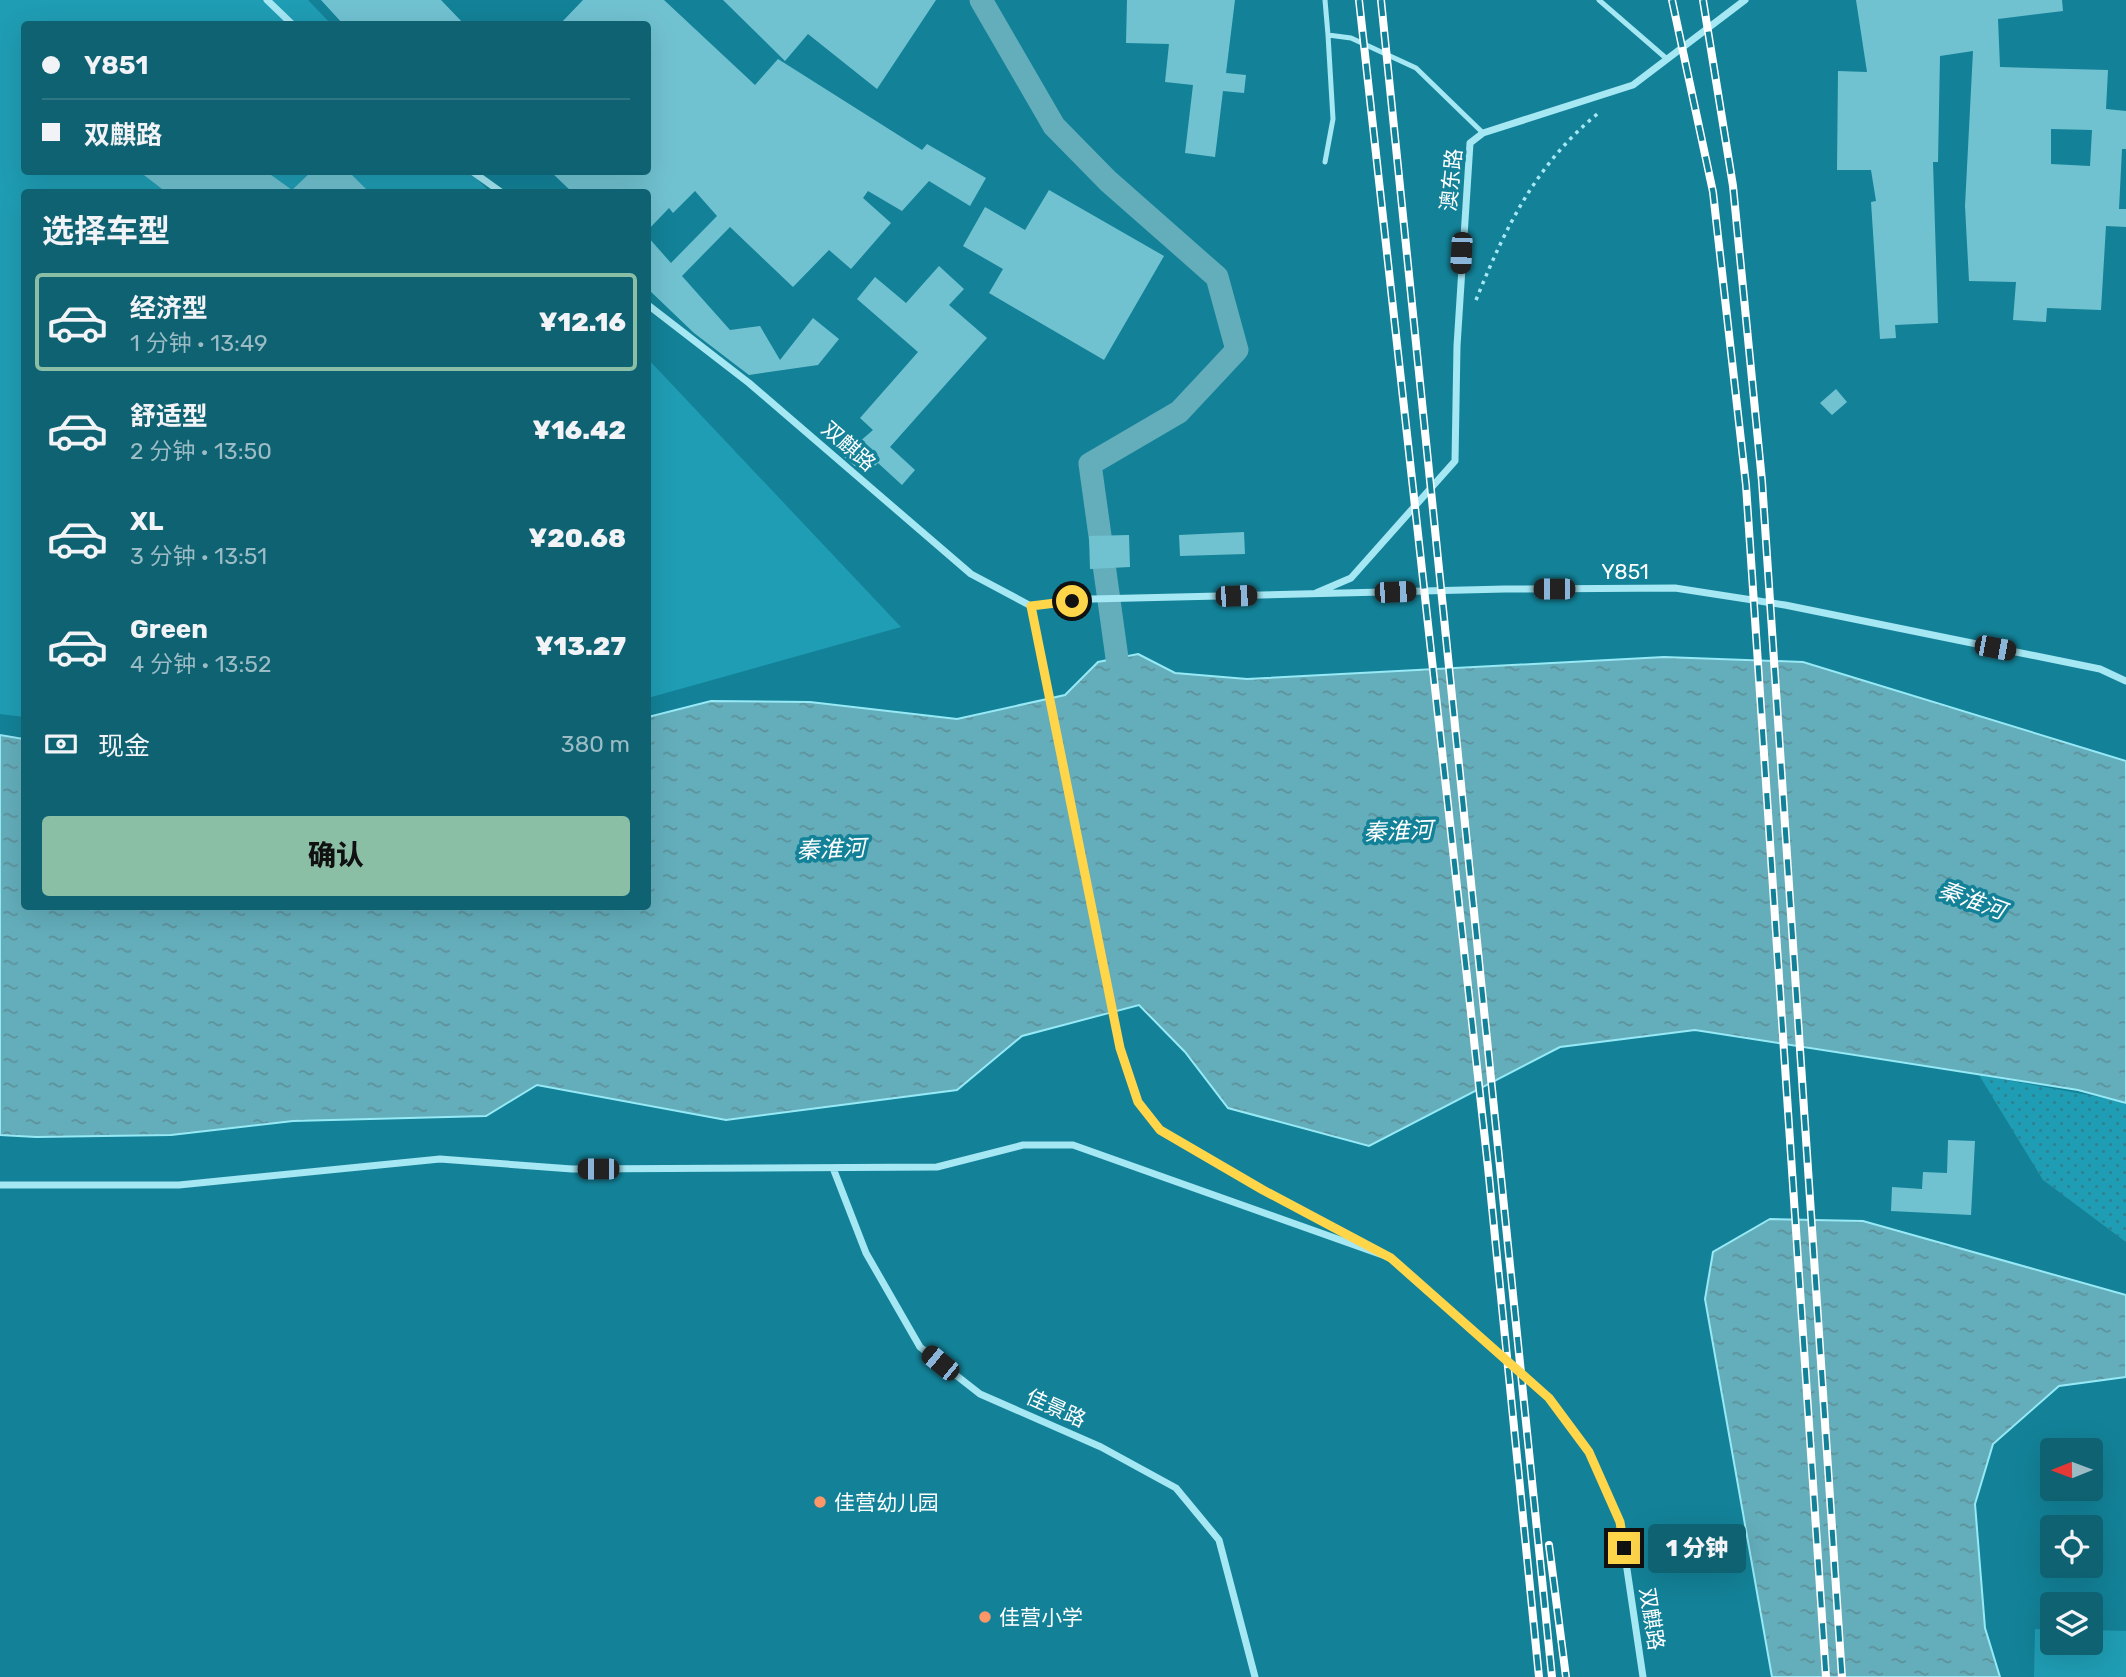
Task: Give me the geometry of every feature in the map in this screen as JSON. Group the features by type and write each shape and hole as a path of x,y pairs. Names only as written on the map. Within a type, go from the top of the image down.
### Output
{"street":[{"path":"267,0 289,21"},
{"name":"澳东路","path":"1312,594 1351,578 1455,461 1458,333 1470,143 1483,132 1633,85 1745,0"},
{"path":"477,175 497,189"},
{"name":"双麒路","path":"651,307 749,383 971,574 1031,606 1120,1048 1138,1102 1160,1130 1263,1190 1391,1258 1549,1398 1589,1452 1620,1522 1643,1677"},
{"name":"Y851","path":"1031,606 1092,599 1505,589 1675,588 1799,607 2100,669 2126,681"},
{"path":"0,1185 178,1185 440,1159 572,1169 937,1167 1023,1145 1073,1145 1391,1258"},
{"name":"佳景路","path":"833,1168 866,1253 920,1347 980,1394 1101,1447 1176,1488 1219,1540 1255,1677"}],"lane":[{"path":"1325,0 1333,119 1325,162"},
{"path":"1599,0 1667,59"},
{"path":"1328,35 1351,38 1416,68 1483,132"}],"path":[{"path":"1473,308 1512,216 1526,195 1580,128 1611,102"}],"shaded area":[{"path":"0,0 308,0 328,21 21,21 21,175 473,175 487,189 21,189 21,717 0,714"},
{"path":"651,362 901,627 651,697"},
{"path":"1979,1075 2126,1102 2126,1242 2043,1180"},
{"path":"2035,1629 2040,1629 2040,1655 2103,1655 2103,1630 2126,1631 2126,1677 2034,1677"}],"water":[{"name":"秦淮河","path":"1138,654 1175,673 1247,679 1664,657 1803,662 2126,761 2126,1103 2078,1090 1695,1030 1560,1047 1369,1146 1228,1108 1185,1052 1139,1005 1022,1036 957,1090 726,1120 537,1085 486,1116 293,1121 171,1135 0,1135 0,735 21,738 21,910 651,910 651,716 711,701 810,702 957,719 1065,695 1098,662"},
{"path":"1770,1219 1863,1221 2126,1295 2126,1377 2059,1386 1993,1444 1975,1504 1985,1628 2000,1677 1772,1677 1705,1299 1713,1252"}],"building":[{"path":"321,0 441,0 461,21 340,21"},
{"path":"583,0 664,0 755,85 778,59 922,150 927,144 986,178 970,206 929,181 902,211 868,191 863,198 891,223 851,269 829,250 793,287 730,227 682,276 730,330 760,326 780,360 813,318 839,339 818,365 749,375 694,333 651,292 651,240 671,263 717,216 695,191 673,213 669,208 651,227 651,189 569,189 554,175 651,175 651,21 563,21"},
{"path":"723,0 936,0 877,89 808,34 785,61"},
{"path":"1127,0 1235,0 1226,73 1246,75 1244,93 1223,91 1215,157 1185,153 1193,85 1165,82 1169,44 1126,43"},
{"path":"1856,0 2062,0 2063,11 1998,19 2000,67 2108,70 2106,109 2126,111 2126,149 2122,149 2119,209 2126,209 2126,227 2106,226 2101,310 2047,308 2046,322 2013,320 2016,282 1969,281 1965,206 1973,51 1940,56 1938,162 1933,162 1938,323 1895,325 1896,338 1880,339 1871,202 1876,201 1871,170 1837,170 1838,71 1867,72","holes":["2051,129 2092,130 2090,166 2051,164"]},
{"path":"144,175 271,175 291,189 162,189"},
{"path":"308,175 352,175 366,189 293,189"},
{"path":"1049,190 1164,256 1104,360 989,293 1003,269 963,246 985,207 1025,230"},
{"path":"939,266 964,289 949,305 987,338 890,447 915,470 902,485 878,463 865,475 843,456 873,430 860,418 918,352 857,299 875,277 906,303"},
{"path":"1836,389 1847,402 1832,415 1820,403"},
{"path":"1244,532 1245,554 1180,556 1179,535"},
{"path":"1129,535 1130,567 1090,569 1089,536"},
{"path":"1948,1140 1975,1141 1971,1215 1891,1211 1892,1187 1922,1189 1923,1172 1947,1173"}],"waterway":[{"path":"981,0 1054,126 1108,181 1217,277 1237,350 1179,412 1090,464 1117,658"}],"railway":[{"path":"1359,0 1488,1167 1539,1677"},
{"path":"1381,0 1552,1677"},
{"path":"1672,0 1713,192 1746,485 1826,1677"},
{"path":"1703,0 1733,186 1762,481 1842,1677"},
{"path":"1549,1545 1566,1677"}],"place":[{"name":"佳营幼儿园","path":"820,1502"},
{"name":"佳营小学","path":"985,1617"}],"route":[{"path":"1072,601 1031,606 1120,1048 1138,1102 1160,1130 1263,1190 1391,1258 1549,1398 1589,1452 1620,1522 1624,1548"}]}
